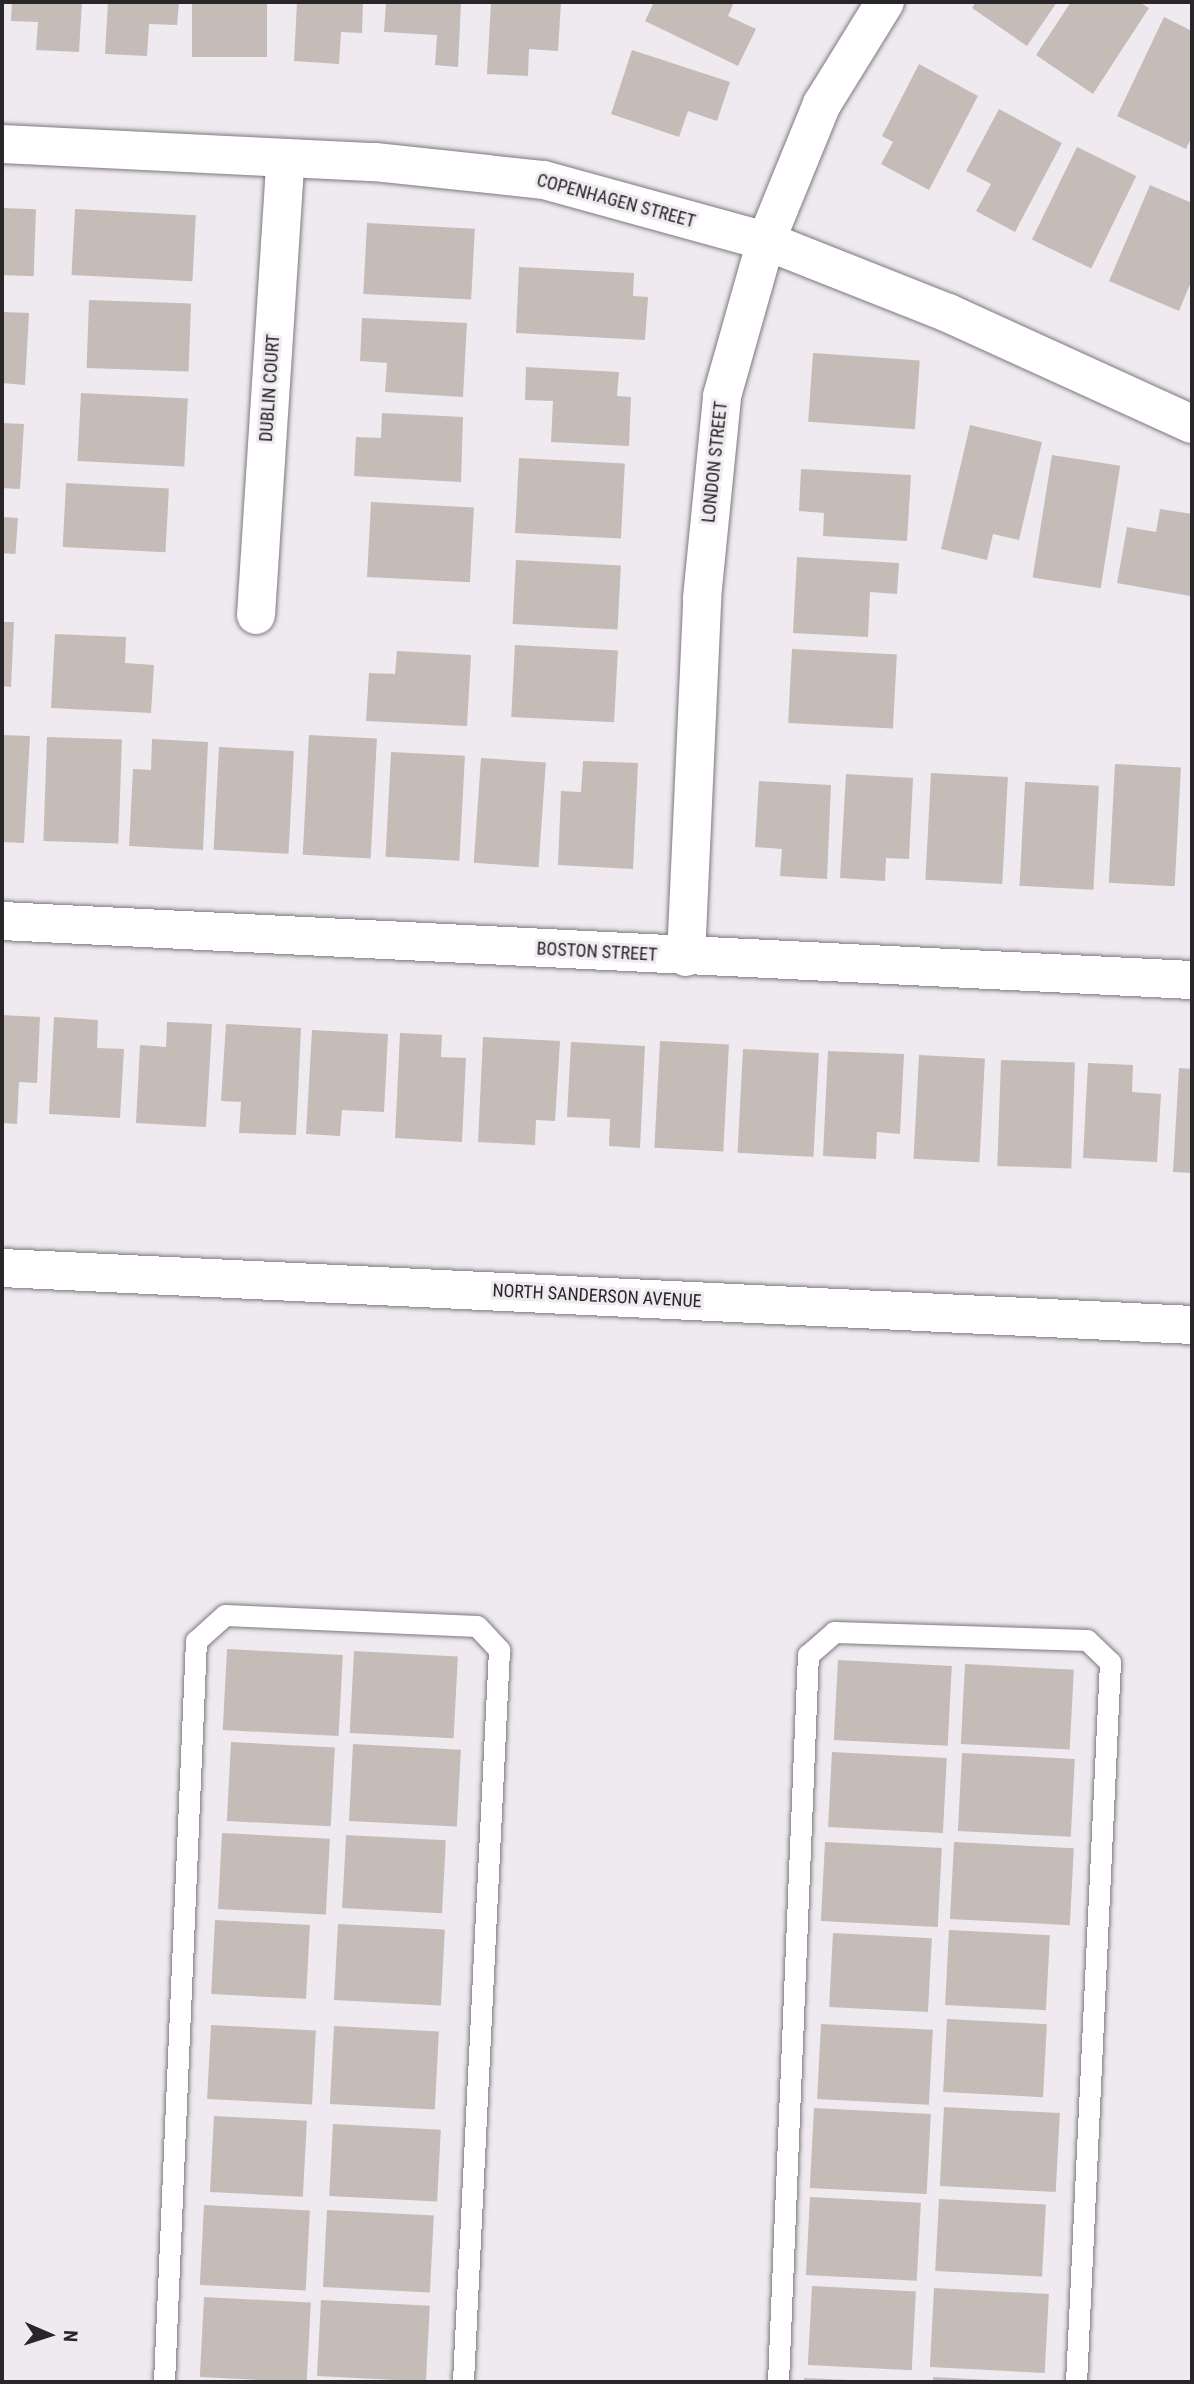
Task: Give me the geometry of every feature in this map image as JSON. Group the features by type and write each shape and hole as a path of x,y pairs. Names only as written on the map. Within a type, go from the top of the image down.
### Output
{"main road":[{"name":"LONDON STREET","path":"686,957 702,598 722,397 766,241 822,104 885,2"},
{"name":"COPENHAGEN STREET","path":"2,144 285,162 375,162 544,180 766,241 948,313 1192,424"},
{"name":"DUBLIN COURT","path":"256,615 285,162"},
{"name":"BOSTON STREET","path":"2,921 1192,980"},
{"name":"NORTH SANDERSON AVENUE","path":"2,1268 1192,1325"}],"lane":[{"path":"164,2382 196,1641 225,1615 477,1626 499,1650 463,2382"},
{"path":"778,2382 808,1655 834,1632 1087,1640 1110,1662 1076,2382"}],"building":[{"path":"12,2 82,2 79,52 36,50 38,22 11,21"},
{"path":"108,2 179,2 177,25 149,24 147,56 105,54"},
{"path":"192,2 267,2 267,57 192,57"},
{"path":"297,2 363,2 362,33 341,32 339,64 294,61"},
{"path":"386,2 461,2 458,67 435,65 437,35 384,32"},
{"path":"491,2 561,2 558,51 529,49 528,76 487,74"},
{"path":"654,2 734,2 728,16 756,29 738,66 645,21"},
{"path":"976,2 1057,2 1027,46 972,8"},
{"path":"1071,2 1139,2 1149,8 1093,94 1036,55"},
{"path":"1164,17 1192,31 1192,136 1186,149 1117,116"},
{"path":"632,50 730,82 717,121 688,111 679,137 611,114"},
{"path":"919,64 978,96 929,190 881,164 893,142 882,136"},
{"path":"999,109 1062,143 1015,232 976,211 991,184 966,171"},
{"path":"1077,147 1136,176 1091,269 1032,240"},
{"path":"1150,185 1192,203 1192,279 1179,311 1109,281"},
{"path":"2,208 36,209 34,276 2,275"},
{"path":"75,209 196,215 192,281 72,275"},
{"path":"367,223 475,229 471,300 363,294"},
{"path":"519,267 634,273 633,296 648,297 645,340 516,333"},
{"path":"89,300 191,304 189,372 87,368"},
{"path":"2,312 29,313 25,385 2,383"},
{"path":"362,318 467,323 463,397 385,392 387,363 360,361"},
{"path":"813,353 920,360 915,429 808,422"},
{"path":"526,367 619,372 617,396 631,397 629,446 551,442 553,401 525,400"},
{"path":"81,393 188,399 184,467 77,461"},
{"path":"382,413 463,417 461,482 354,476 356,437 381,438"},
{"path":"2,423 24,424 20,489 2,488"},
{"path":"970,425 1042,442 1019,540 993,534 987,560 941,549"},
{"path":"1052,455 1120,466 1101,588 1033,577"},
{"path":"519,458 625,464 621,538 515,533"},
{"path":"801,469 911,475 907,541 823,536 824,513 799,511"},
{"path":"66,483 169,488 166,552 63,547"},
{"path":"371,502 474,507 470,582 367,577"},
{"path":"1160,509 1192,514 1190,596 1117,583 1127,527 1156,532"},
{"path":"2,517 18,518 15,554 2,553"},
{"path":"797,557 899,563 897,594 870,592 868,637 793,633"},
{"path":"516,560 621,565 618,629 513,624"},
{"path":"2,622 14,622 11,687 2,686"},
{"path":"55,634 126,637 125,663 154,665 151,713 51,708"},
{"path":"515,645 618,650 614,722 511,717"},
{"path":"792,649 897,654 893,728 788,723"},
{"path":"397,651 471,655 467,726 366,721 369,673 395,674"},
{"path":"2,735 30,736 24,843 2,842"},
{"path":"309,735 377,739 371,858 303,855"},
{"path":"47,737 122,740 118,844 43,841"},
{"path":"152,739 208,742 203,850 129,846 133,769 151,770"},
{"path":"219,747 294,751 289,854 214,850"},
{"path":"391,752 465,756 459,861 386,857"},
{"path":"481,758 546,763 539,867 474,863"},
{"path":"583,761 638,763 633,869 558,865 561,791 581,792"},
{"path":"1115,764 1181,767 1175,886 1109,883"},
{"path":"931,773 1008,777 1002,884 925,880"},
{"path":"846,774 913,778 909,859 886,858 885,881 840,878"},
{"path":"759,781 831,785 827,879 780,876 782,849 755,847"},
{"path":"1025,782 1099,786 1093,890 1020,886"},
{"path":"2,1015 40,1017 37,1083 19,1082 17,1124 2,1123"},
{"path":"54,1017 98,1020 97,1048 124,1049 120,1118 49,1114"},
{"path":"167,1022 212,1024 206,1127 136,1123 140,1045 166,1047"},
{"path":"226,1024 301,1028 296,1135 239,1133 241,1102 221,1101"},
{"path":"312,1030 388,1034 384,1112 342,1110 340,1136 306,1134"},
{"path":"400,1033 442,1035 441,1057 466,1058 462,1142 395,1138"},
{"path":"483,1037 560,1041 555,1121 536,1120 535,1145 478,1142"},
{"path":"660,1041 729,1045 723,1151 654,1148"},
{"path":"571,1042 645,1046 640,1148 609,1146 610,1119 567,1117"},
{"path":"743,1049 819,1053 813,1157 738,1153"},
{"path":"828,1051 904,1054 900,1134 877,1132 876,1159 823,1156"},
{"path":"919,1055 985,1058 979,1162 914,1159"},
{"path":"1001,1060 1075,1063 1071,1169 997,1166"},
{"path":"1088,1063 1133,1065 1132,1092 1161,1094 1157,1162 1083,1158"},
{"path":"1179,1068 1192,1069 1192,1173 1173,1172"},
{"path":"227,1649 343,1655 339,1736 223,1730"},
{"path":"354,1651 458,1656 454,1738 350,1733"},
{"path":"838,1660 952,1666 948,1746 834,1740"},
{"path":"965,1664 1074,1670 1070,1750 961,1744"},
{"path":"231,1742 335,1747 331,1826 227,1821"},
{"path":"353,1744 461,1750 457,1827 349,1821"},
{"path":"832,1752 947,1758 943,1833 828,1827"},
{"path":"962,1753 1075,1759 1071,1837 958,1831"},
{"path":"222,1833 330,1839 326,1915 218,1909"},
{"path":"346,1835 446,1840 442,1913 342,1908"},
{"path":"825,1842 942,1848 938,1927 821,1921"},
{"path":"954,1842 1074,1848 1070,1925 950,1919"},
{"path":"215,1920 310,1925 306,1999 211,1994"},
{"path":"338,1924 445,1930 441,2005 334,2000"},
{"path":"949,1930 1050,1935 1046,2010 945,2005"},
{"path":"833,1933 932,1938 928,2012 829,2007"},
{"path":"947,2019 1047,2024 1043,2097 943,2092"},
{"path":"821,2024 933,2030 929,2105 817,2099"},
{"path":"211,2025 316,2030 312,2104 207,2099"},
{"path":"334,2026 439,2031 435,2109 330,2104"},
{"path":"944,2107 1060,2113 1056,2192 940,2186"},
{"path":"814,2108 931,2114 927,2194 810,2188"},
{"path":"214,2116 307,2121 303,2197 210,2192"},
{"path":"333,2124 441,2130 437,2202 329,2196"},
{"path":"810,2197 921,2203 917,2281 806,2275"},
{"path":"939,2199 1046,2205 1042,2277 935,2271"},
{"path":"204,2205 310,2211 306,2290 200,2285"},
{"path":"327,2210 434,2216 430,2292 323,2287"},
{"path":"812,2286 916,2291 912,2370 808,2365"},
{"path":"934,2288 1049,2294 1045,2373 930,2367"},
{"path":"204,2297 311,2303 307,2382 200,2377"},
{"path":"321,2300 430,2306 426,2382 317,2376"},
{"path":"933,2377 992,2380 992,2382 933,2382"},
{"path":"804,2378 851,2380 851,2382 804,2382"}]}
